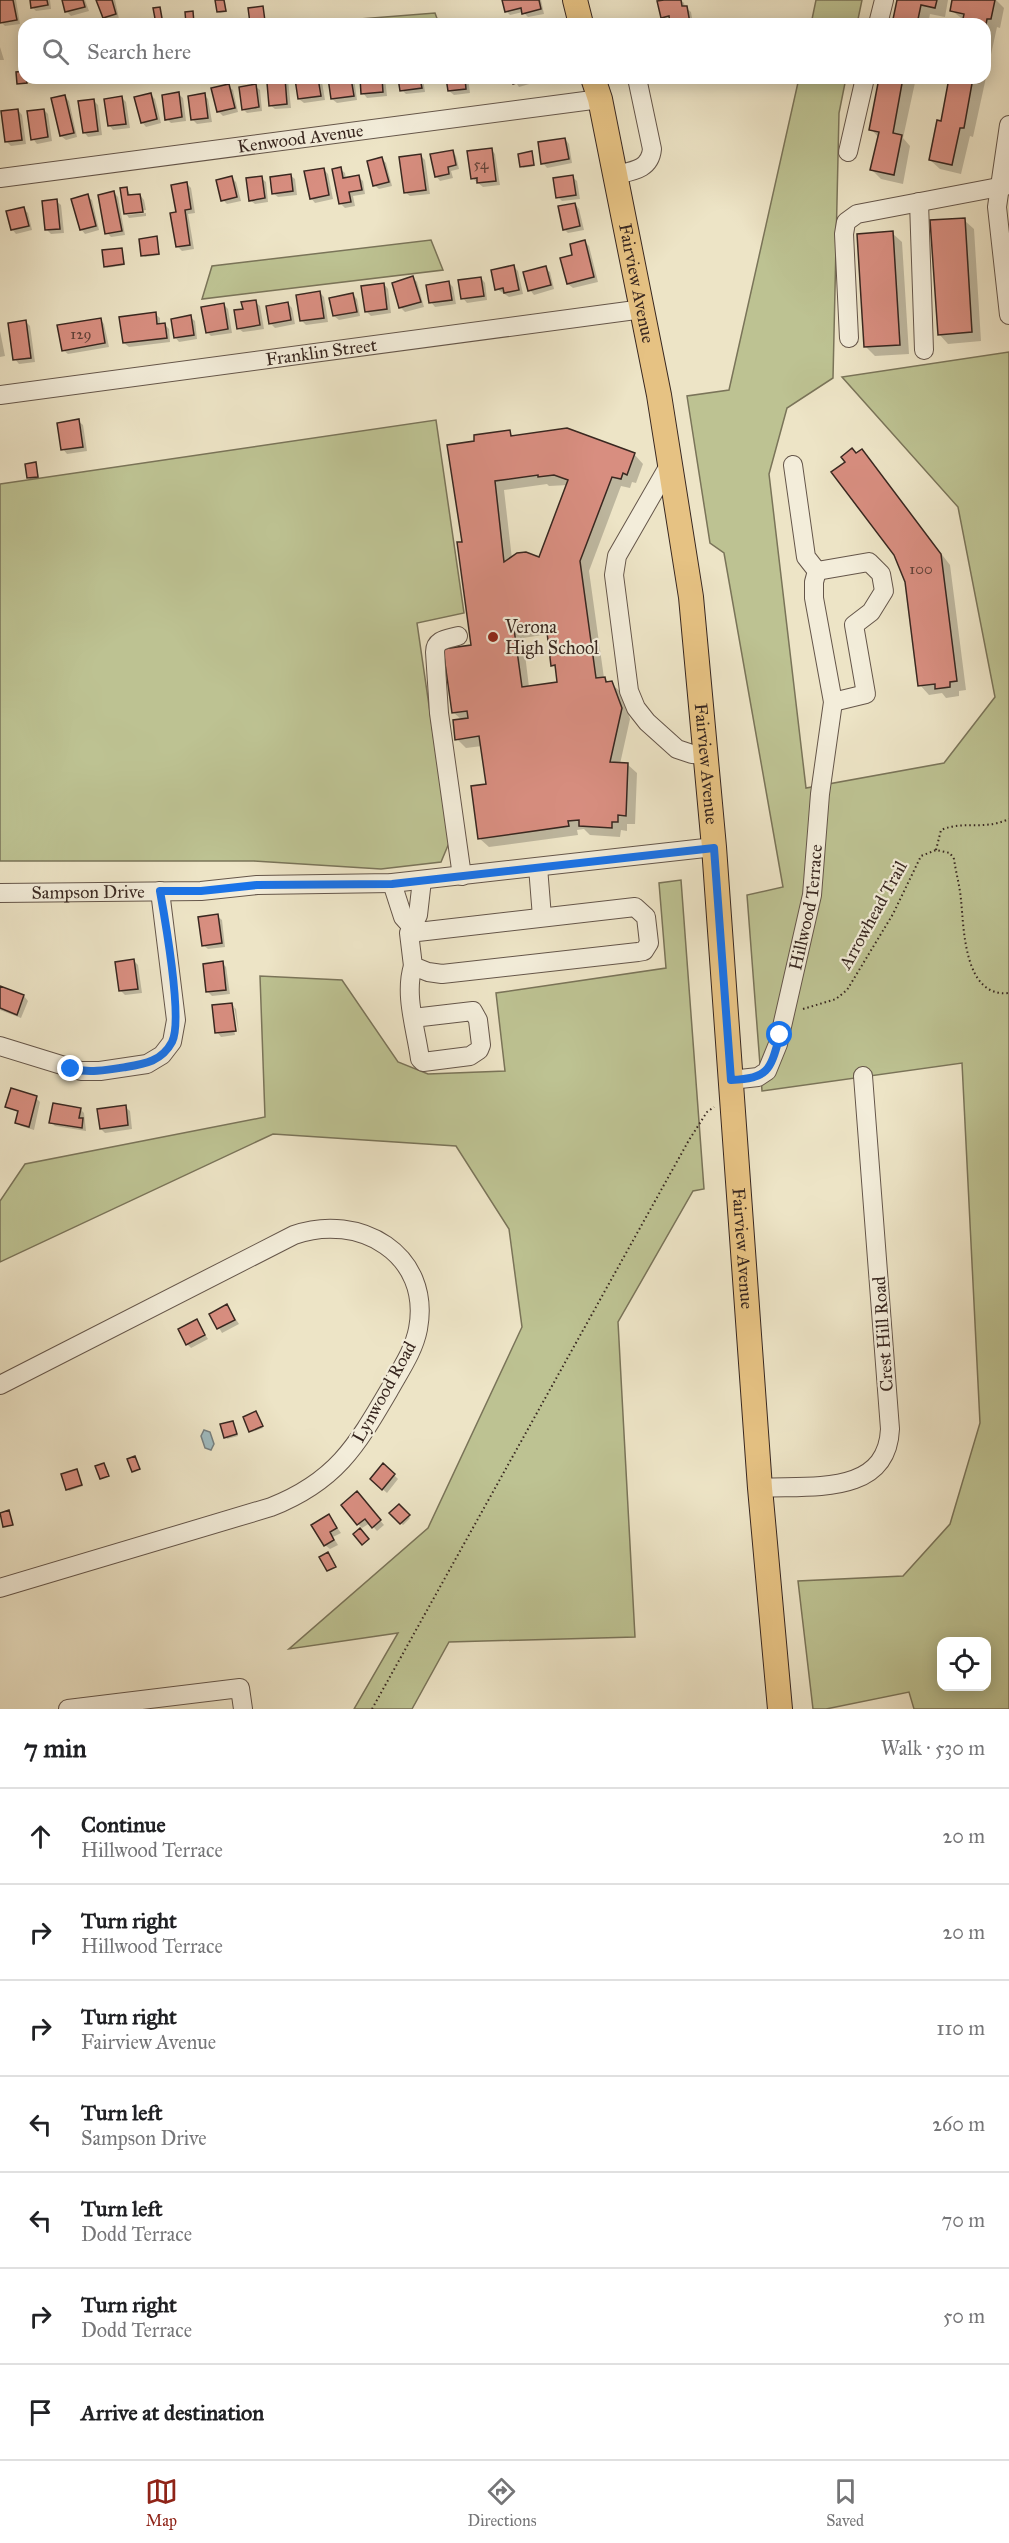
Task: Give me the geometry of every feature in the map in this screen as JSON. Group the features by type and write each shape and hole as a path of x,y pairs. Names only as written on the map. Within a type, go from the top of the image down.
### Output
{"main road":[{"path":"575,0 580,18"},
{"name":"Fairview Avenue","path":"596,88 643,309 671,462 691,597 714,848 760,1488 780,1709"}],"street":[{"path":"880,18 884,0"},
{"path":"615,175 642,168 650,159 652,149 638,84"},
{"path":"848,152 864,84"},
{"name":"Kenwood Avenue","path":"0,178 596,88"},
{"path":"1009,125 1005,186 997,207 1009,315"},
{"path":"849,338 844,234 846,222 857,214 1005,186"},
{"path":"918,202 924,350"},
{"name":"Franklin Street","path":"0,395 643,309"},
{"path":"671,462 617,556 614,575 629,691 636,708 647,722 677,749 692,754 706,755"},
{"path":"793,465 806,556 818,571"},
{"path":"869,562 881,574 884,591 871,612 854,625 866,694 833,702 814,598 814,582 818,571 869,562"},
{"path":"458,636 442,640 438,643 435,652 439,712 462,876"},
{"name":"Hillwood Terrace","path":"731,1087 762,1075 770,1065 777,1044 812,895 820,794 833,702"},
{"name":"Sampson Drive","path":"0,893 201,891 257,885 392,884 714,848"},
{"path":"538,867 542,917"},
{"path":"410,929 418,915 422,880"},
{"path":"392,884 403,917 410,929 413,966 409,984 413,1018"},
{"path":"0,1046 81,1071 100,1071 147,1064 162,1055 172,1042 176,1020 160,891"},
{"path":"410,929 636,907 646,917 649,943 644,951 638,952 442,974 413,966"},
{"name":"Crest Hill Road","path":"760,1488 852,1482 875,1468 888,1446 890,1429 863,1076"},
{"name":"Lynwood Road","path":"0,1384 294,1235 319,1228 355,1230 387,1245 406,1268 418,1300 418,1327 415,1340 403,1365 361,1439 342,1462 319,1482 304,1492 271,1507 0,1588"},
{"path":"69,1709 104,1707 240,1688 243,1709"}],"path":[{"name":"Arrowhead Trail","path":"797,1015 802,1009 836,999 847,990 893,914 921,856 936,850 941,830 953,825 993,826 1009,819"},
{"path":"936,850 950,853 954,859 966,956 977,978 991,989 1009,993"},
{"path":"372,1709 689,1140 707,1112 731,1087"}],"green space":[{"path":"816,0 862,0 858,18 812,18"},
{"path":"435,13 437,18 372,18"},
{"path":"798,84 845,84 839,113 833,378 787,408 769,474 806,788 944,763 995,697 958,507 842,377 1009,352 1009,1709 914,1709 909,1692 826,1709 813,1709 798,1581 903,1576 950,1524 980,1423 962,1063 762,1091 747,895 783,887 724,553 710,543 687,396 729,390"},
{"path":"431,240 443,270 202,299 212,266"},
{"path":"436,420 464,613 417,623 449,843 441,862 381,869 254,861 0,861 0,484"},
{"path":"681,880 704,1189 693,1191 618,1322 635,1637 449,1642 412,1709 354,1709 398,1633 289,1649 428,1528 522,1327 509,1229 456,1146 273,1134 0,1262 0,1201 25,1164 265,1117 260,976 342,980 398,1062 428,1074 505,1071 496,993 666,968 659,883"}],"water":[{"path":"204,1430 210,1432 214,1444 211,1450 205,1448 201,1436"}],"building":[{"path":"0,0 13,0 17,20 0,23"},
{"path":"30,0 47,0 48,5 31,8"},
{"path":"62,0 83,0 85,7 65,12"},
{"path":"96,0 112,0 116,14 103,18"},
{"path":"215,0 224,0 226,11 217,12"},
{"path":"502,0 539,0 541,9 522,14 521,8 505,12"},
{"path":"681,0 682,6 687,6 689,18 669,18 669,16 661,18 657,1"},
{"path":"897,0 937,0 935,8 921,5 918,18 893,18"},
{"path":"952,0 995,0 991,19 963,18 964,14 950,11"},
{"path":"263,6 265,18 249,18 248,8"},
{"path":"160,7 162,18 155,18 153,8"},
{"path":"193,11 194,18 186,18 185,12"},
{"path":"229,84 235,108 217,112 211,88"},
{"path":"256,84 259,107 242,110 239,87"},
{"path":"267,84 285,84 287,104 269,106"},
{"path":"296,84 319,84 321,96 298,99"},
{"path":"329,84 352,84 354,96 331,99"},
{"path":"360,84 382,84 383,92 361,94"},
{"path":"399,84 421,84 422,88 400,91"},
{"path":"447,84 466,84 466,89 448,91"},
{"path":"878,84 902,84 893,133 902,135 894,175 870,170 879,132 869,130"},
{"path":"948,84 972,84 964,128 960,128 952,165 929,160 937,120 941,121"},
{"path":"179,92 182,117 165,120 162,95"},
{"path":"151,93 157,119 141,123 134,97"},
{"path":"205,93 208,118 191,120 188,96"},
{"path":"65,95 74,133 60,136 51,98"},
{"path":"122,96 126,124 108,126 104,99"},
{"path":"94,99 98,131 83,133 78,101"},
{"path":"18,109 22,140 5,142 1,111"},
{"path":"44,109 48,137 31,140 27,111"},
{"path":"565,138 569,159 541,164 538,142"},
{"path":"492,148 496,181 477,183 477,178 471,179 467,151"},
{"path":"453,150 456,165 448,167 449,174 435,177 430,154"},
{"path":"532,151 534,165 520,167 518,154"},
{"path":"421,154 426,190 404,193 399,157"},
{"path":"382,157 389,182 373,186 367,161"},
{"path":"341,167 343,178 359,175 362,190 349,192 351,202 339,204 332,169"},
{"path":"324,168 329,195 310,199 304,171"},
{"path":"291,174 293,191 272,194 270,177"},
{"path":"573,175 576,195 556,198 553,178"},
{"path":"232,176 237,197 221,201 216,180"},
{"path":"262,176 265,198 249,201 246,178"},
{"path":"187,182 191,209 185,210 190,245 176,247 170,213 176,212 171,185"},
{"path":"127,187 128,195 140,194 143,212 124,214 120,188"},
{"path":"114,191 122,231 105,234 98,195"},
{"path":"88,194 96,226 80,230 71,199"},
{"path":"57,199 60,229 45,230 42,201"},
{"path":"575,203 580,226 563,230 558,206"},
{"path":"24,207 29,226 11,230 6,211"},
{"path":"965,218 972,332 938,335 930,220"},
{"path":"893,231 900,345 864,347 857,234"},
{"path":"157,236 159,254 141,256 139,239"},
{"path":"585,240 594,277 567,284 560,258 572,255 570,244"},
{"path":"122,248 124,264 104,267 102,250"},
{"path":"514,265 519,290 504,293 503,288 495,290 491,270"},
{"path":"546,266 551,285 528,291 523,272"},
{"path":"413,276 421,302 399,308 392,283"},
{"path":"481,277 484,296 461,299 458,280"},
{"path":"449,281 452,300 429,303 426,285"},
{"path":"384,283 387,309 365,312 361,286"},
{"path":"320,291 324,318 300,321 296,295"},
{"path":"353,293 357,312 333,316 329,298"},
{"path":"256,300 260,325 237,329 234,310 243,309 241,302"},
{"path":"288,302 291,320 269,324 266,306"},
{"path":"224,303 228,329 206,333 201,307"},
{"path":"156,312 157,324 165,323 167,338 123,343 119,317"},
{"path":"191,315 194,335 174,338 171,319"},
{"path":"101,318 105,343 62,351 57,325"},
{"path":"26,320 31,358 13,360 8,323"},
{"path":"79,419 83,447 61,450 57,423"},
{"name":"Verona High School","path":"567,428 635,453 627,475 623,473 621,479 612,477 580,561 596,678 605,677 606,682 612,681 622,708 610,762 628,763 626,816 618,815 618,822 612,822 612,828 579,826 579,820 568,821 569,826 478,839 471,786 486,784 479,736 455,740 453,720 468,718 467,711 452,713 443,649 471,645 457,542 462,542 447,445 474,441 474,435 510,430 511,436","holes":["538,475 538,477 554,475 568,480 539,557 526,552 517,553 504,562 495,481","546,624 551,666 555,665 557,682 522,687 514,629"]},
{"path":"852,448 856,453 862,449 941,554 957,681 950,682 950,687 935,689 935,684 918,686 905,582 894,555 831,472 845,462 841,457"},
{"path":"36,462 38,477 27,478 25,464"},
{"path":"218,914 222,943 202,946 198,917"},
{"path":"134,959 138,989 119,991 115,962"},
{"path":"223,961 226,990 206,992 203,964"},
{"path":"0,986 24,995 17,1015 0,1008"},
{"path":"232,1003 236,1031 215,1033 212,1005"},
{"path":"11,1088 37,1096 29,1127 15,1123 18,1111 5,1107"},
{"path":"53,1103 81,1108 79,1118 83,1118 82,1128 49,1123"},
{"path":"126,1105 128,1125 100,1129 97,1109"},
{"path":"227,1304 235,1320 217,1329 209,1314"},
{"path":"197,1319 205,1335 186,1345 178,1329"},
{"path":"256,1411 263,1426 249,1432 243,1417"},
{"path":"233,1421 237,1434 224,1438 220,1424"},
{"path":"135,1456 140,1469 132,1472 127,1459"},
{"path":"104,1463 109,1476 100,1479 95,1466"},
{"path":"383,1463 395,1474 382,1490 370,1479"},
{"path":"77,1469 82,1485 66,1490 61,1474"},
{"path":"357,1491 381,1520 372,1528 365,1519 357,1525 341,1505"},
{"path":"399,1504 410,1515 400,1524 389,1513"},
{"path":"9,1510 13,1525 3,1527 0,1513"},
{"path":"329,1514 337,1528 330,1532 334,1540 324,1546 311,1525"},
{"path":"360,1528 369,1539 362,1545 353,1534"},
{"path":"328,1552 336,1567 327,1571 319,1557"}],"place":[{"name":"Verona High School","path":"493,637"}],"route":[{"path":"71,1069 100,1071 147,1064 162,1055 172,1042 176,1020 160,891 201,891 257,885 392,884 714,848 731,1080 754,1079 767,1071 780,1035"}]}
